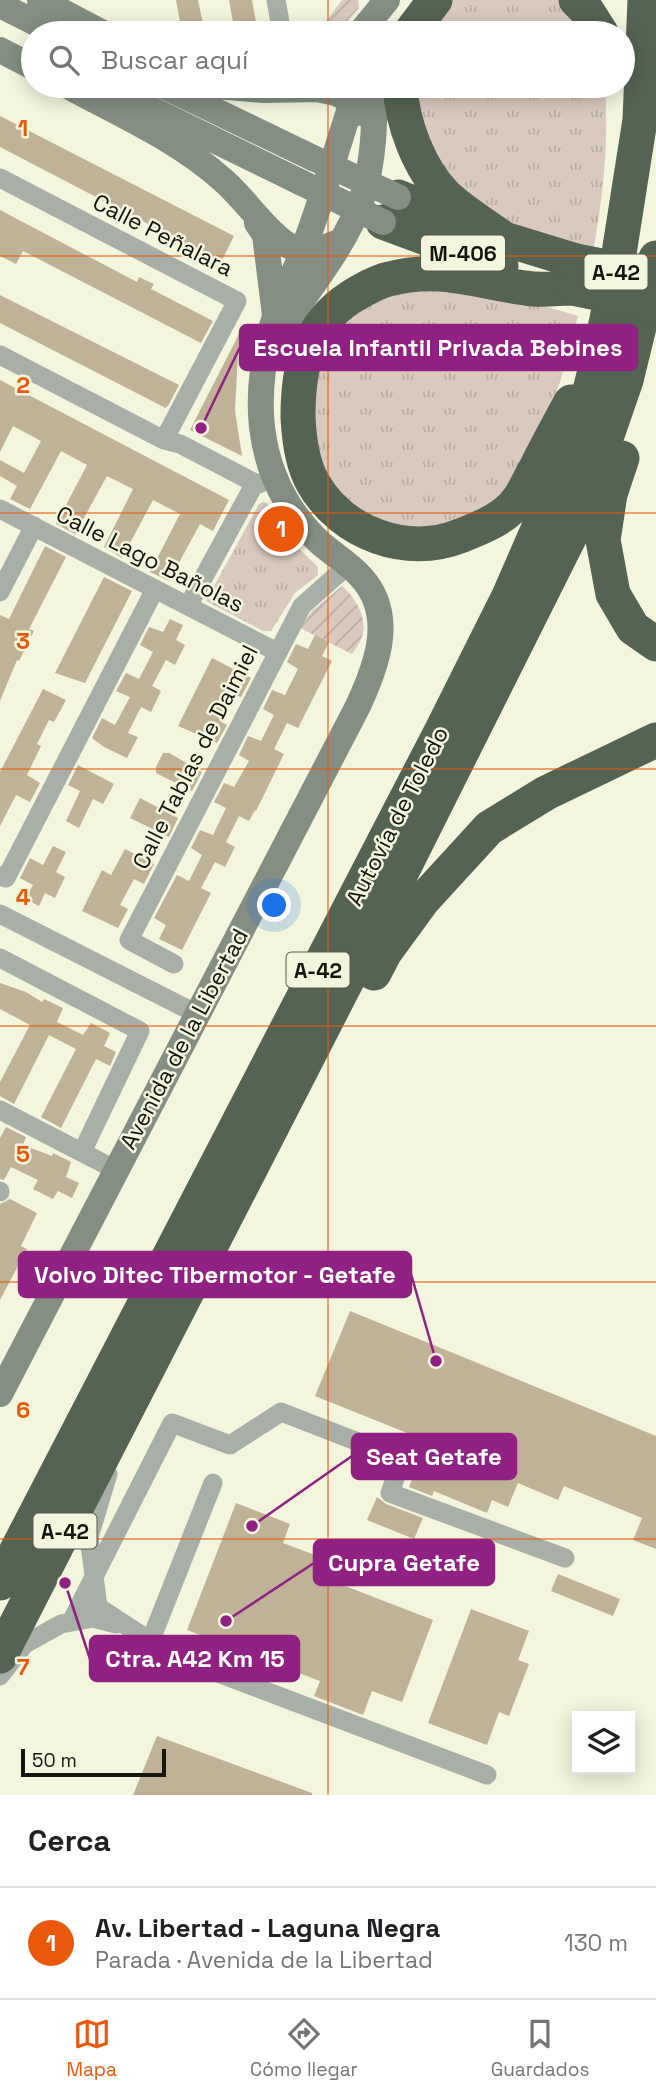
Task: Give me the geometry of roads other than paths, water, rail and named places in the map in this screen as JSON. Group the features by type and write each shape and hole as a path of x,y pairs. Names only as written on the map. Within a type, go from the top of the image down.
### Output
{"highway":[{"path":"419,21 435,0"},
{"path":"576,0 593,21"},
{"name":"Autovía de Toledo","path":"0,1583 442,730 509,596 578,438 614,285 640,120 645,0"},
{"path":"402,98 406,124 428,171 446,195 504,239"},
{"path":"618,98 626,201"},
{"name":"M-406","path":"391,209 504,239 575,274 656,305"},
{"name":"M-406","path":"391,209 477,258 575,274 656,277"},
{"name":"Autovía de Toledo","path":"0,1656 362,951 577,522 626,380 656,258"},
{"path":"575,274 527,289 444,273 417,274 388,279 361,291 340,305 326,317 315,333 306,352 300,379 299,433 304,460 314,484 333,507 354,525 390,541 421,546 443,543 488,525 517,502 602,344"},
{"path":"656,330 647,370 610,494 603,540 613,594 633,628 656,644"},
{"path":"157,1352 238,1225 385,951 423,900 489,828 546,793 656,740"}],"street":[{"path":"40,0 80,21"},
{"path":"276,0 280,21"},
{"path":"370,21 388,0"},
{"path":"380,21 388,0"},
{"path":"0,5 32,21"},
{"path":"0,34 21,45"},
{"path":"0,50 21,61"},
{"path":"90,98 172,142 225,181 282,243 303,252 319,250 339,242"},
{"path":"128,98 300,182 391,209"},
{"path":"189,98 313,158 391,209"},
{"name":"Avenida de la Libertad","path":"0,1394 351,718 376,662 382,629 374,596 362,578 318,542 282,497 264,480 267,456 260,396 275,318 303,252 353,98"},
{"path":"357,98 373,144"},
{"name":"Avenida de la Libertad","path":"268,351 339,242 362,199 373,144 374,98"},
{"name":"Calle Peñalara","path":"0,178 237,301 164,440"},
{"name":"Avenida de la Libertad","path":"239,196 265,235 275,318"},
{"path":"0,355 164,440 180,444 264,480 188,606"},
{"name":"Calle Lago Bañolas","path":"0,509 277,652"},
{"path":"0,592 34,526"},
{"name":"Calle Tablas de Daimiel","path":"174,964 129,940 302,606 348,565"},
{"path":"3,877 156,589"},
{"path":"0,914 197,1014"},
{"path":"0,958 140,1031 82,1152"},
{"path":"0,1110 116,1170"},
{"path":"129,1406 89,1538 98,1607 173,1656 487,1775"},
{"path":"72,1620 172,1423 230,1445 281,1412 402,1459 390,1493 565,1558"},
{"path":"150,1642 213,1483"},
{"path":"0,1676 25,1644 61,1623 93,1618 126,1626"}],"place":[{"name":"Escuela Infantil Privada Bebines","path":"201,428"},
{"name":"Av. Libertad - Laguna Negra","path":"281,529"},
{"name":"Volvo Ditec Tibermotor - Getafe","path":"436,1361"},
{"name":"Seat Getafe","path":"252,1526"},
{"name":"Ctra. A42 Km 15","path":"65,1583"},
{"name":"Cupra Getafe","path":"226,1621"}]}
